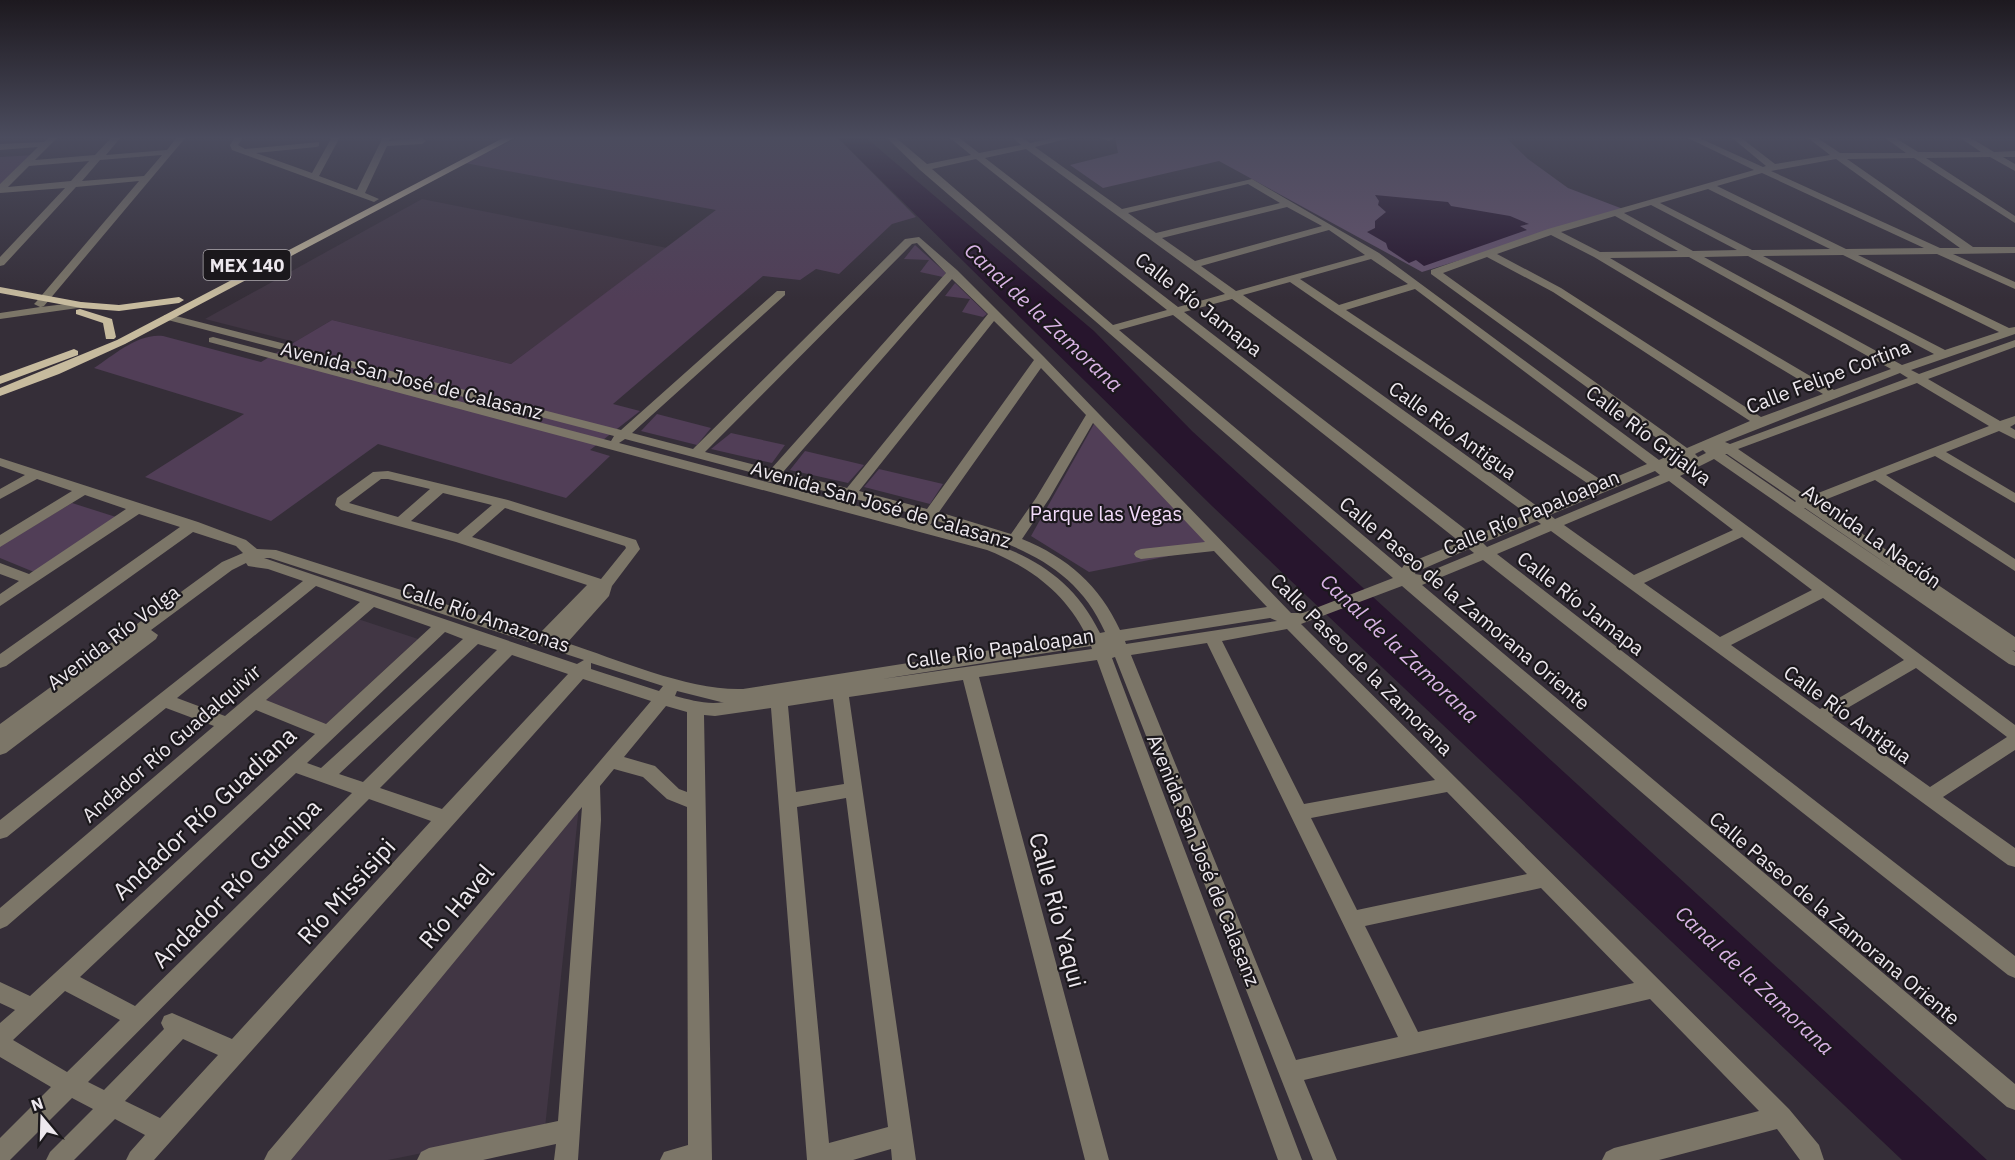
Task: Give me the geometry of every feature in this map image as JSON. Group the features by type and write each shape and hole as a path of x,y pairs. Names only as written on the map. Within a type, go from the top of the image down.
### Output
{"main road":[{"name":"MEX 140","path":"1,389 80,367 116,340 179,300 387,191"},
{"name":"MEX 140","path":"1,389 97,344 116,340 155,324 405,191"},
{"path":"0,290 108,321 130,308"},
{"path":"0,297 130,308 179,300"},
{"path":"108,321 116,340"}],"street":[{"path":"0,262 68,191"},
{"path":"43,301 137,191"},
{"path":"352,191 374,198"},
{"name":"Calle Paseo de la Zamorana Oriente","path":"951,191 1406,579 2006,1081 2015,1099"},
{"name":"Calle Río Jamapa","path":"1020,191 2015,968"},
{"name":"Calle Río Antigua","path":"1092,191 2015,859"},
{"name":"Calle Río Grijalva","path":"1121,212 1207,191"},
{"name":"Calle Río Grijalva","path":"1268,191 1375,255 1679,463 1742,531 2015,734"},
{"path":"1679,463 1435,272 1552,231 1685,191"},
{"path":"1720,191 2013,335"},
{"path":"1808,191 2015,284"},
{"path":"1887,191 2015,284"},
{"path":"1971,191 2015,220"},
{"path":"1650,201 1943,354"},
{"path":"1154,237 1290,203"},
{"path":"1614,212 1901,369 2015,435"},
{"path":"1192,265 1330,227"},
{"path":"1552,231 1598,255 1833,395"},
{"name":"Calle Paseo de la Zamorana","path":"695,454 909,242 915,239 922,242 1040,360 1287,619 1782,1117 1811,1154 1812,1160"},
{"path":"1598,255 2015,250"},
{"path":"1489,254 1557,290 1760,422"},
{"path":"1111,329 1375,255"},
{"path":"763,485 953,272"},
{"path":"1293,279 1602,488"},
{"path":"1336,309 1417,285"},
{"path":"610,446 781,292"},
{"path":"0,316 66,309 81,305"},
{"path":"850,494 994,314"},
{"name":"Avenida San José de Calasanz","path":"168,317 850,494 926,520 996,548 1034,567 1068,596 1098,646 1174,843 1290,1160"},
{"name":"Avenida San José de Calasanz","path":"155,324 763,485 1014,540 1042,555 1080,581 1098,601 1119,643 1325,1160"},
{"name":"Calle Felipe Cortina","path":"1716,447 1760,422 1983,340 2013,335"},
{"name":"Calle Felipe Cortina","path":"1679,463 1716,447 1918,379 2001,348 2013,335"},
{"path":"1983,340 2015,355"},
{"path":"926,520 1040,360"},
{"path":"472,409 484,399"},
{"path":"1014,540 1042,499 1092,415"},
{"path":"1800,505 2015,420"},
{"name":"Avenida La Nación","path":"1716,447 2015,660"},
{"path":"1936,450 2015,499"},
{"name":"Calle Río Amazonas","path":"0,462 136,509 193,525 248,546 253,558 508,649 586,665 710,704"},
{"name":"Calle Río Papaloapan","path":"1406,579 1409,569 1602,488 1679,463"},
{"name":"Calle Río Papaloapan","path":"710,704 1119,643 1272,612 1287,619 1305,618 1406,579 1422,580 1485,555 1552,526 1679,463"},
{"path":"549,643 604,592 604,585 633,549 632,543 503,503 383,474 365,483 342,501 342,505 346,507 461,539 604,585"},
{"path":"1875,474 2015,566"},
{"path":"0,495 34,475"},
{"path":"401,522 441,488"},
{"path":"0,542 82,491"},
{"path":"461,539 503,503"},
{"name":"Avenida La Nación","path":"1800,505 2015,645"},
{"path":"0,601 136,509"},
{"path":"0,662 193,525"},
{"path":"1633,582 1742,531"},
{"path":"1141,554 1216,546"},
{"name":"Calle Río Amazonas","path":"253,558 271,553 436,606 549,643 586,665"},
{"name":"Avenida Río Volga","path":"0,733 227,566 253,558"},
{"name":"Avenida Río Volga","path":"0,748 253,558"},
{"path":"0,568 30,580"},
{"path":"0,831 315,579"},
{"path":"1719,644 1823,591"},
{"name":"Andador Río Guadalquivir","path":"0,920 372,600"},
{"path":"423,619 436,606"},
{"name":"Calle Río Papaloapan","path":"1119,643 1212,637 1281,626 1287,619"},
{"name":"Andador Río Guadiana","path":"0,1038 443,625"},
{"path":"323,777 475,637"},
{"path":"1212,637 1412,1043"},
{"name":"Calle Río Papaloapan","path":"839,686 970,673 1098,646"},
{"name":"Andador Río Guanipa","path":"0,1155 508,649"},
{"path":"1819,717 1915,661"},
{"name":"Río Missisipi","path":"138,1160 445,818 586,665"},
{"name":"Calle Río Yaqui","path":"970,673 1096,1160"},
{"path":"839,686 904,1160"},
{"name":"Calle Río Amazonas","path":"669,691 710,704"},
{"name":"Río Havel","path":"276,1160 669,691"},
{"path":"779,695 819,1159 900,1136"},
{"path":"164,700 228,724"},
{"path":"253,702 329,732"},
{"path":"672,1160 700,1157 696,803 710,704"},
{"path":"1929,797 2015,741"},
{"path":"612,761 649,771 673,794 696,803"},
{"path":"293,765 445,818"},
{"path":"1299,813 1451,784"},
{"path":"566,1160 592,820 591,786"},
{"path":"788,801 852,790"},
{"path":"1352,920 1544,879"},
{"path":"62,979 136,1018"},
{"path":"1289,1073 1654,988"},
{"path":"0,992 32,1008"},
{"path":"58,1160 109,1105 175,1024 235,1052"},
{"path":"0,1045 69,1085 164,1132"},
{"path":"1614,1160 1782,1117"},
{"path":"429,1160 568,1130"},
{"path":"0,1155 6,1160"}],"shaded area":[{"path":"1274,191 1576,191 1623,209 1422,272"},
{"path":"422,199 667,248 511,364 332,320 295,342 205,319"},
{"path":"355,618 418,639 325,725 259,702"},
{"path":"579,806 545,1128 388,1160 280,1160"}],"green space":[{"path":"615,191 890,191 916,217 892,224 839,274 816,269 800,280 763,276 613,404 640,411 590,450 610,456 566,498 378,444 271,521 145,477 244,414 94,368 135,341 154,336 163,336 261,362 332,320 511,364 716,210"},
{"path":"915,245 946,273 943,277 920,272 929,260 904,259"},
{"path":"955,283 987,314 983,317 962,312 970,299 945,296"},
{"path":"657,414 711,428 697,445 641,431"},
{"name":"Parque las Vegas","path":"1094,424 1214,547 1089,572 1031,536"},
{"path":"731,433 785,445 772,463 711,449"},
{"path":"805,451 864,465 848,483 790,470"},
{"path":"879,469 943,484 930,504 864,487"},
{"path":"72,503 116,517 34,572 0,558 0,546"}],"water":[{"name":"Canal de la Zamorana","path":"892,191 929,191 1094,331 1192,431 1987,1160 1902,1160 1212,506"},
{"path":"1375,195 1448,202 1451,206 1510,216 1529,224 1520,226 1527,230 1424,266 1416,260 1409,263 1388,249 1386,243 1367,232 1375,228 1375,221 1386,212 1378,205 1379,201"}]}
